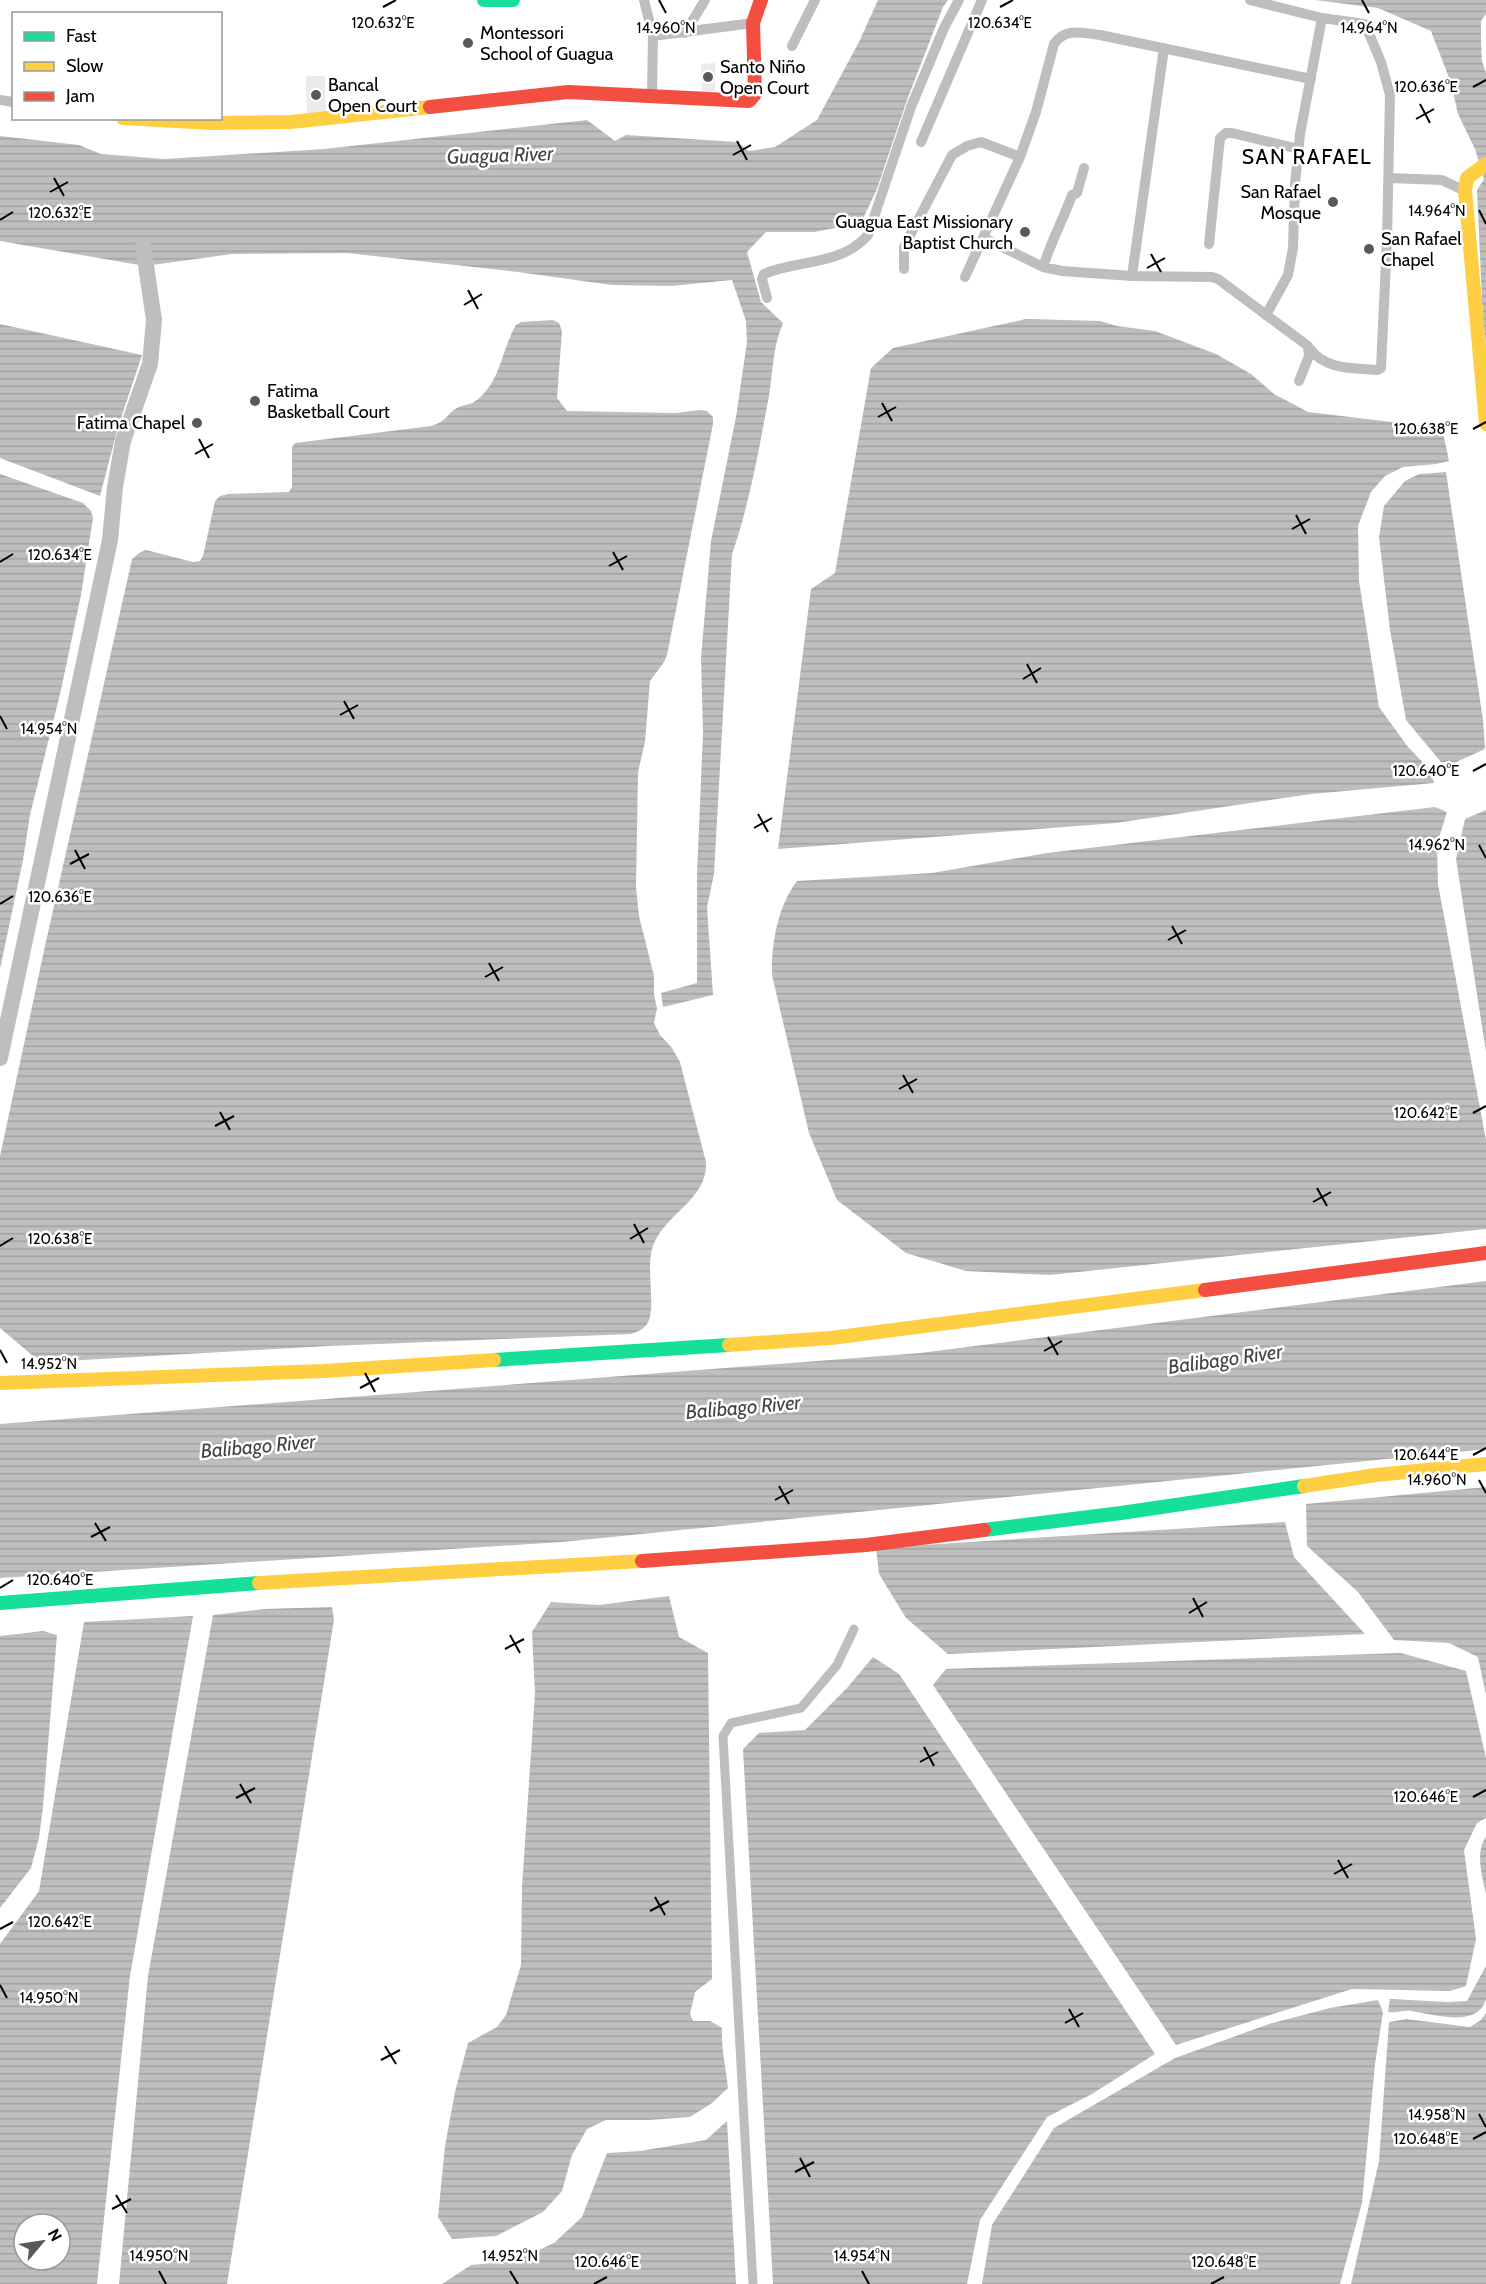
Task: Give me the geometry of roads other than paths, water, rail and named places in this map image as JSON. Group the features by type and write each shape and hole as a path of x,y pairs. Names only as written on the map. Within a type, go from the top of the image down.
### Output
{"street":[{"path":"484,0 504,0"},
{"path":"644,0 653,36 652,96"},
{"path":"685,33 705,0"},
{"path":"159,120 212,123 291,122 568,92 748,101 755,94 753,23 761,0"},
{"path":"792,46 815,0"},
{"path":"767,298 762,276 764,274 840,255 853,250 868,235 911,107 944,28 959,0"},
{"path":"921,142 982,0"},
{"path":"984,238 1043,267 1062,271 1132,276 1212,277 1289,331 1321,361 1334,366 1377,370 1382,368 1389,178 1389,88 1371,35 1365,24 1322,18 1297,6 1250,0"},
{"path":"1266,315 1281,290 1290,266 1299,149 1322,18"},
{"path":"653,36 753,23"},
{"path":"965,277 1020,157 1036,112 1054,44 1067,32 1079,32 1164,48 1311,79"},
{"path":"1132,276 1164,48"},
{"path":"1209,244 1219,148 1223,135 1232,134 1299,149"},
{"path":"904,269 904,247 952,155 967,146 981,142 1020,157"},
{"path":"1482,166 1467,178 1465,192 1486,424"},
{"path":"1043,267 1052,238 1058,232 1072,195 1077,193 1084,168"},
{"path":"1389,178 1442,180 1465,192"},
{"path":"1299,381 1310,349"},
{"path":"0,1383 324,1371 819,1339 1486,1253"},
{"path":"0,1604 344,1577 706,1558 866,1545 1121,1513 1376,1475 1486,1464"}],"water":[{"name":"Guagua River","path":"878,0 948,0 943,7 907,100 877,189 861,223 814,232 766,232 747,252 761,302 783,323 775,350 754,475 732,554 714,874 707,907 713,995 663,1007 661,993 697,983 697,874 703,733 701,658 711,541 736,417 747,342 746,321 732,280 671,286 612,285 347,253 232,254 145,266 0,241 0,136 79,145 101,154 164,159 324,149 587,120 615,141 626,135 737,142 749,151 775,147 817,120 859,42"},
{"path":"1315,0 1486,0 1486,14 1481,21 1481,42 1482,61 1486,73 1486,344 1477,190 1484,179 1475,149 1458,114 1451,83 1431,31 1378,8"},
{"path":"1026,319 1100,321 1117,326 1155,331 1216,354 1251,374 1274,394 1308,412 1442,428 1449,461 1403,467 1385,476 1371,492 1358,526 1359,581 1379,707 1408,747 1431,771 1434,783 1311,794 1116,823 778,849 811,589 835,573 871,368 893,348"},
{"path":"553,320 559,323 562,331 557,398 567,411 675,413 700,410 707,411 713,417 667,655 650,681 645,742 638,772 636,887 639,916 654,976 657,1008 654,1023 680,1062 706,1162 705,1175 700,1187 659,1234 653,1246 650,1265 651,1308 647,1324 631,1334 328,1346 48,1362 33,1356 0,1328 0,1156 132,559 146,550 193,562 200,561 215,501 220,496 289,492 292,487 292,447 295,443 437,424 457,408 474,402 483,395 495,376 516,325 521,322"},
{"path":"0,324 142,355 118,427 100,496 0,458"},
{"path":"1446,472 1483,720 1485,749 1454,763 1441,762 1406,720 1390,630 1379,537 1384,506 1405,481 1419,474"},
{"path":"0,474 83,503 91,511 93,518 81,595 61,690 30,815 0,969"},
{"path":"1435,807 1447,812 1437,844 1438,884 1486,1140 1486,1229 1050,1275 966,1271 906,1253 837,1200 809,1133 772,975 773,951 780,914 797,881 932,873 1047,853"},
{"path":"1486,810 1486,1052 1456,859 1465,819"},
{"name":"Balibago River","path":"1486,1281 1486,1449 562,1542 0,1578 0,1424 920,1353"},
{"path":"1486,1487 1486,1695 1478,1657 1449,1643 1394,1640 1358,1592 1307,1546 1306,1504"},
{"path":"1285,1522 1294,1557 1365,1634 948,1654 906,1618 879,1574 876,1548"},
{"path":"669,1596 679,1637 708,1653 712,1979 695,1992 690,2014 693,2021 710,2021 722,2028 728,2088 712,2103 690,2117 606,2120 587,2129 572,2155 562,2191 543,2212 496,2236 452,2239 438,2217 445,2146 455,2092 468,2043 497,2027 506,2015 521,1965 522,1887 535,1693 532,1632 551,1602 599,1605"},
{"path":"332,1607 334,1620 227,2284 119,2284 148,1976 213,1615 264,1609"},
{"path":"193,1616 130,1976 97,2284 0,2284 0,1944 39,1891 84,1622"},
{"path":"43,1631 57,1635 39,1838 31,1868 0,1908 0,1636"},
{"path":"1401,1653 1466,1671 1486,1758 1486,1818 1477,1823 1464,1850 1476,1939 1466,1986 1450,1991 1352,1989 1176,2045 933,1685 946,1669"},
{"path":"873,1657 899,1674 1155,2054 1092,2094 1047,2117 980,2220 967,2284 773,2284 743,1749 759,1733 805,1730 847,1688"},
{"path":"1486,1837 1486,1894 1480,1857"},
{"path":"1486,1966 1486,1999 1474,2014 1454,2017 1411,2011 1388,2012 1390,1999 1467,2001"},
{"path":"1378,2000 1383,2012 1375,2064 1362,2203 1340,2284 982,2284 992,2225 1054,2128 1175,2058 1269,2024 1330,2008"},
{"path":"1486,2013 1486,2284 1351,2284 1379,2161 1389,2022 1406,2019 1470,2027 1481,2020"},
{"path":"727,2121 736,2284 442,2284 471,2265 515,2261 554,2243 582,2217 607,2153 640,2151 706,2140"}],"waterway":[{"path":"0,1058 110,540 115,487 123,441 150,364 154,320 143,245"},
{"path":"753,2284 723,1736 731,1723 801,1708 837,1665 854,1629"}],"place":[{"name":"Montessori School of Guagua","path":"468,43"},
{"name":"Santo Niño Open Court","path":"708,77"},
{"name":"Bancal Open Court","path":"316,95"},
{"name":"San Rafael Mosque","path":"1333,202"},
{"name":"Guagua East Missionary Baptist Church","path":"1025,232"},
{"name":"San Rafael Chapel","path":"1369,249"},
{"name":"Fatima Basketball Court","path":"255,401"},
{"name":"Fatima Chapel","path":"197,423"}],"district":[{"name":"SAN RAFAEL","path":"1307,157"}]}
